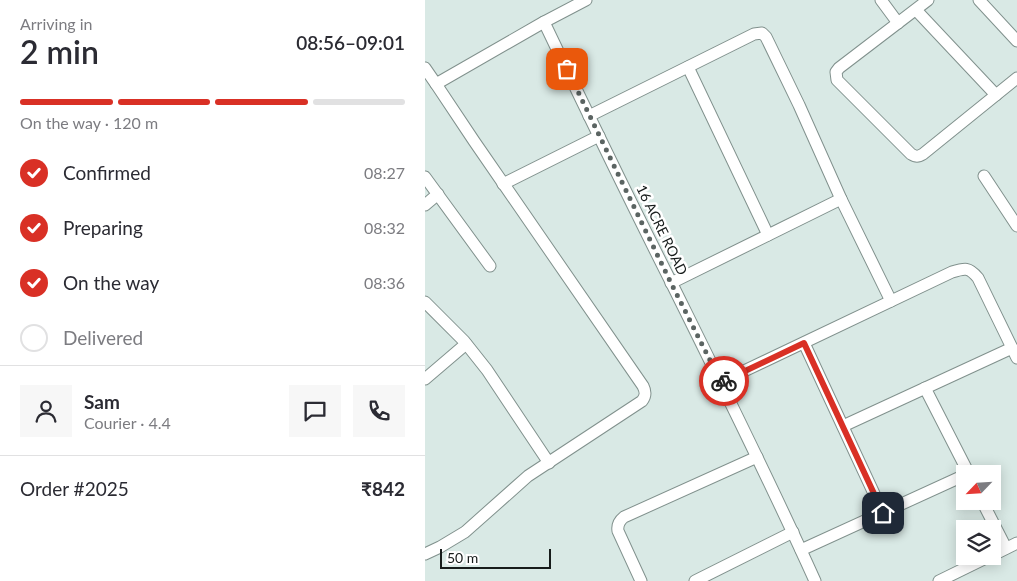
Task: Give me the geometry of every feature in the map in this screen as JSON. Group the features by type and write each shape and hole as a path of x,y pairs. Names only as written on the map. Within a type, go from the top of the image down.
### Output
{"street":[{"path":"436,84 586,0"},
{"path":"881,0 898,23"},
{"path":"928,0 836,72 837,80 911,154 919,157 1017,78"},
{"path":"979,0 1017,41"},
{"path":"916,10 996,95"},
{"name":"16 ACRE ROAD","path":"544,22 721,382 815,581"},
{"path":"589,116 753,34 766,36 841,199 891,301"},
{"path":"688,67 768,235"},
{"path":"425,68 646,392 642,401 528,476 465,532 425,554"},
{"path":"503,184 599,136"},
{"path":"984,176 1017,226"},
{"path":"425,177 490,266"},
{"path":"425,205 438,194"},
{"path":"671,283 841,199"},
{"path":"721,382 952,272 963,268 971,270 978,278 1015,353 925,388 843,426"},
{"path":"425,302 466,344 487,370 549,463"},
{"path":"804,343 883,513"},
{"path":"425,379 466,344"},
{"path":"925,388 963,465"},
{"path":"641,581 618,531 617,526 620,521 624,517 757,457"},
{"path":"801,550 956,479"},
{"path":"989,510 1012,546"},
{"path":"695,581 793,532"},
{"path":"939,581 972,565"}],"way so far":[{"path":"567,69 671,283 721,382 724,381"}],"route":[{"path":"724,381 804,343 883,513"}]}
